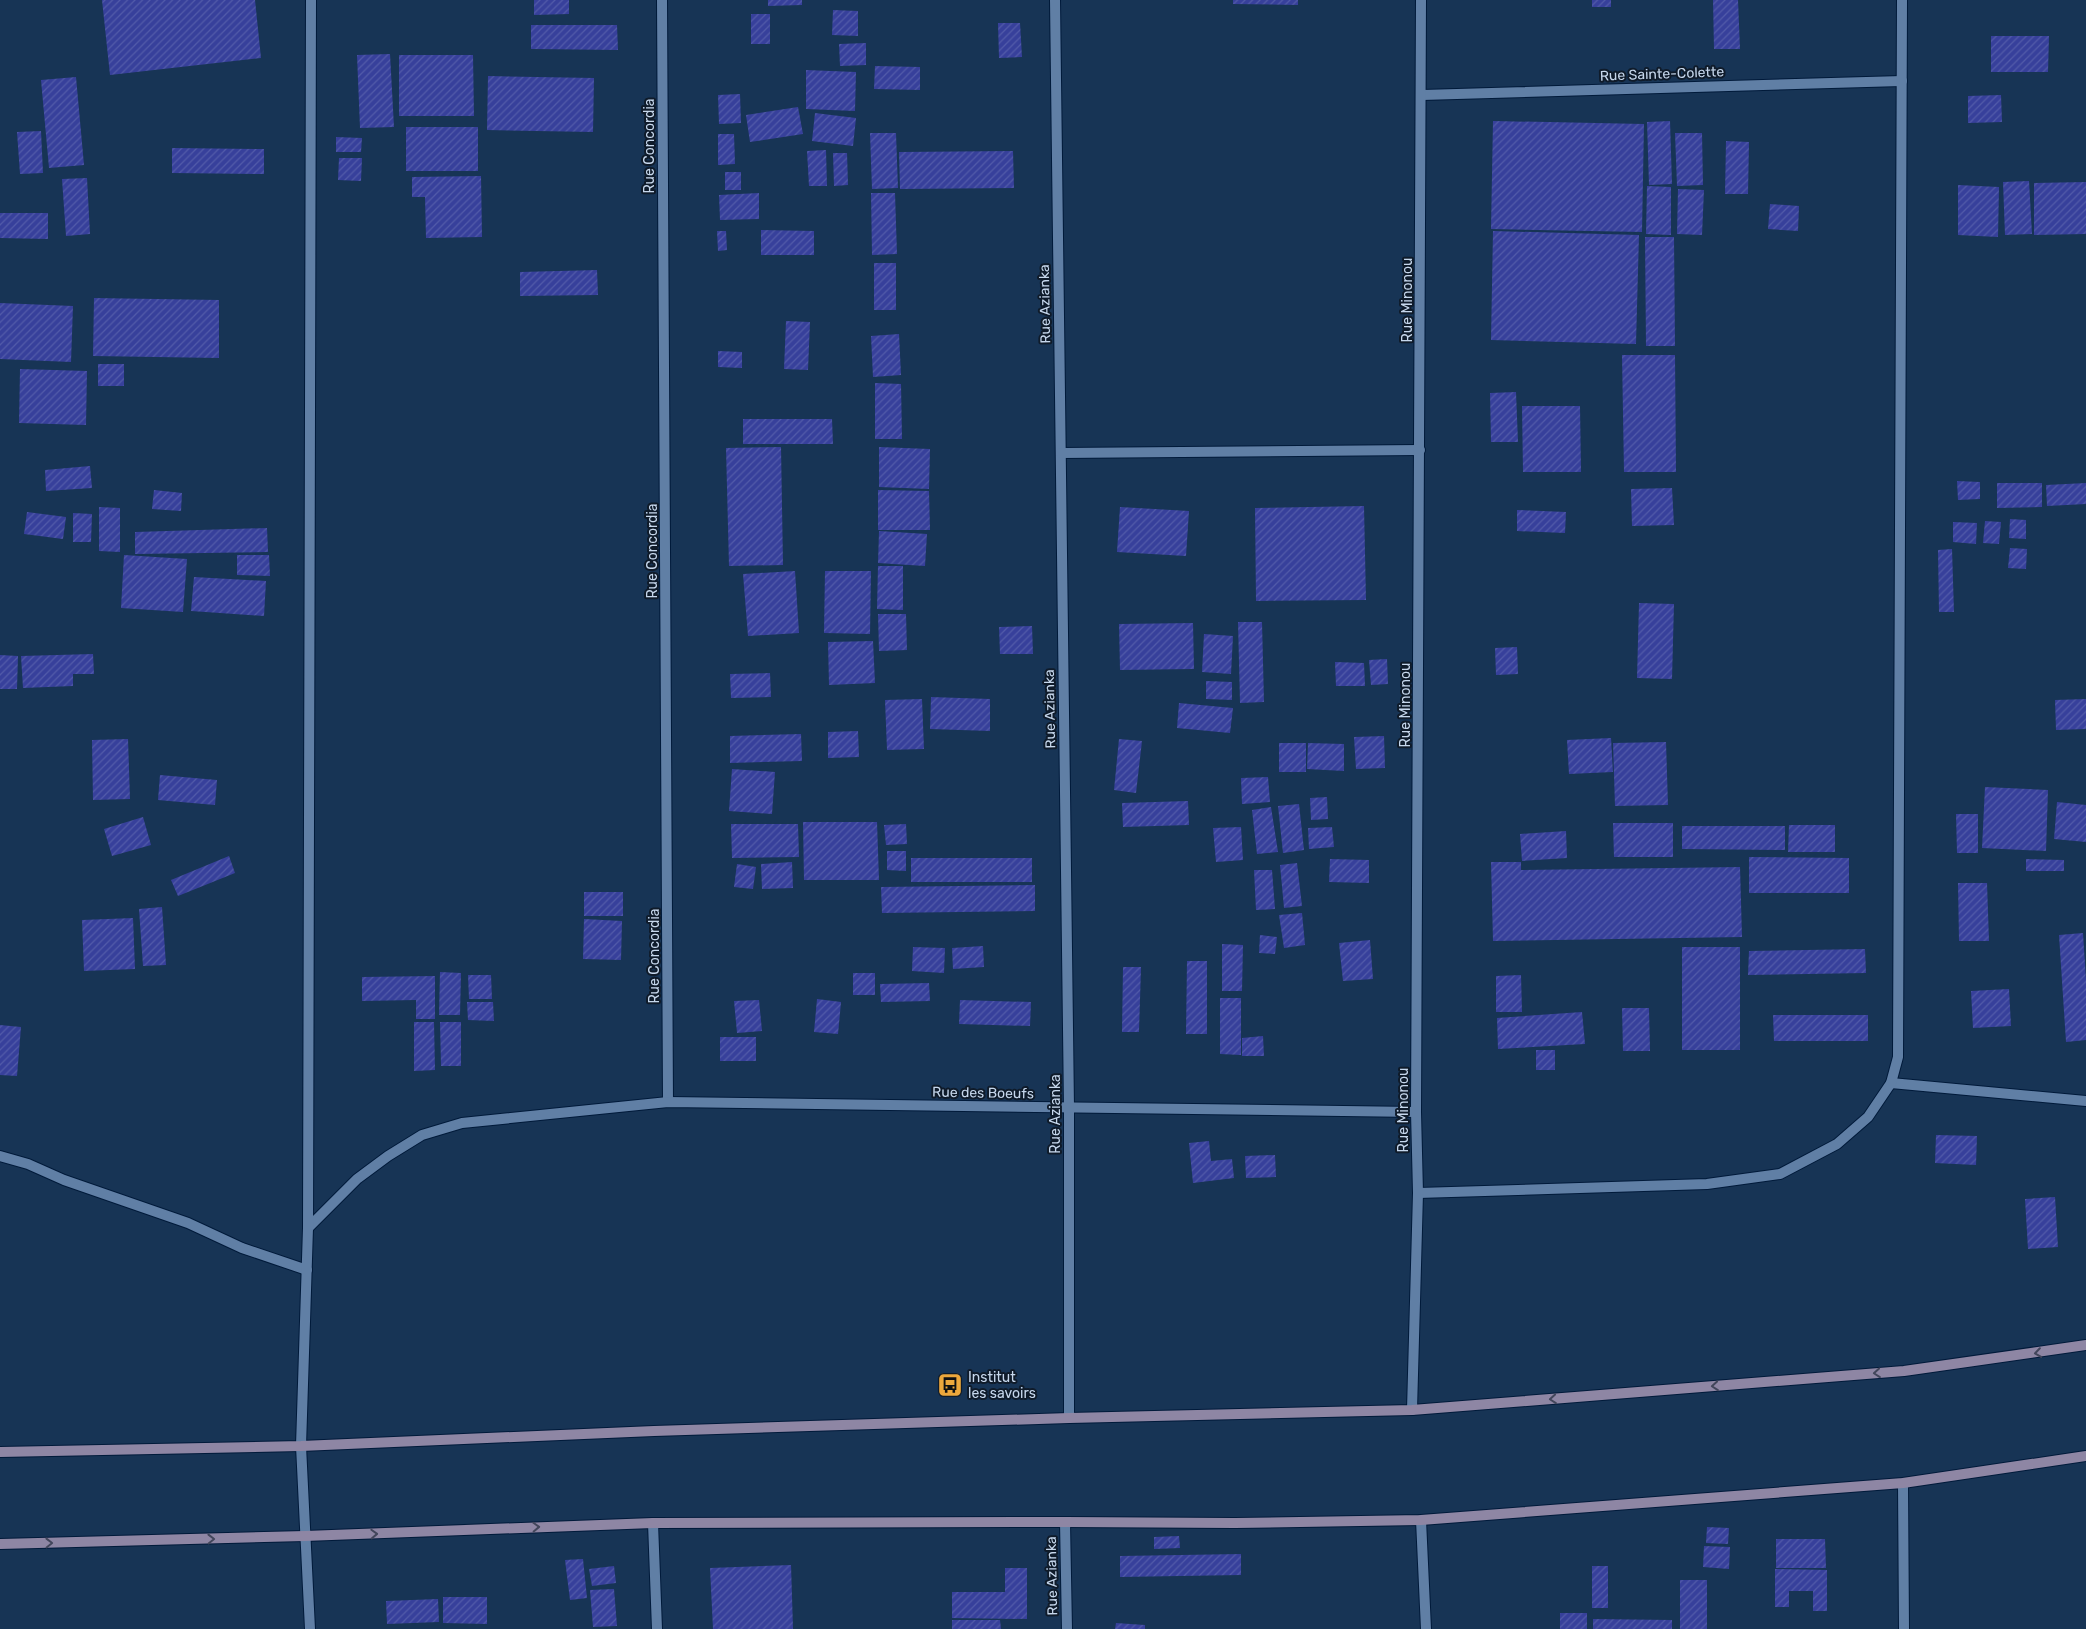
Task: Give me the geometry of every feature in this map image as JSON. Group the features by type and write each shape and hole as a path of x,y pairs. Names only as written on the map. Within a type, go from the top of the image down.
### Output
{"main road":[{"path":"0,1452 301,1446 654,1431 1412,1410 1904,1371 2086,1346"},
{"path":"0,1544 305,1536 653,1523 1235,1523 1420,1520 1904,1483 2086,1456"}],"street":[{"path":"310,1629 301,1446 308,1270 311,0"},
{"name":"Rue Concordia","path":"662,0 668,1102"},
{"name":"Rue Azianka","path":"1055,0 1069,1108 1070,1418"},
{"name":"Rue Minonou","path":"1412,1410 1418,1193 1416,1112 1421,0"},
{"path":"1418,1193 1707,1184 1780,1174 1837,1144 1868,1117 1890,1083 1898,1057 1902,0"},
{"name":"Rue Sainte-Colette","path":"1422,96 1902,81"},
{"path":"1061,453 1420,450"},
{"path":"1890,1083 2086,1101"},
{"name":"Rue des Boeufs","path":"308,1228 357,1179 388,1156 422,1135 462,1123 668,1102 1416,1112"},
{"path":"0,1156 28,1164 64,1180 188,1223 242,1248 308,1270"},
{"path":"1904,1483 1904,1629"},
{"path":"1420,1520 1426,1629"},
{"name":"Rue Azianka","path":"1065,1522 1067,1629"},
{"path":"653,1523 657,1629"}],"building":[{"path":"102,0 255,0 261,58 110,75"},
{"path":"534,0 569,0 569,14 534,15"},
{"path":"768,0 802,0 802,5 768,6"},
{"path":"1233,0 1298,0 1298,5 1233,4"},
{"path":"1592,0 1611,0 1611,7 1592,7"},
{"path":"1713,0 1738,0 1740,49 1714,49"},
{"path":"833,10 858,11 858,36 832,35"},
{"path":"751,14 770,14 770,44 751,44"},
{"path":"998,23 1020,23 1022,57 999,58"},
{"path":"531,25 617,25 618,50 531,49"},
{"path":"1991,36 2049,36 2048,72 1991,72"},
{"path":"866,43 866,65 840,66 839,44"},
{"path":"390,54 394,127 360,128 357,55"},
{"path":"399,55 473,55 474,116 399,116"},
{"path":"875,66 920,67 920,90 874,89"},
{"path":"806,70 856,72 855,111 806,109"},
{"path":"488,76 594,78 593,132 487,130"},
{"path":"76,77 84,165 49,168 41,80"},
{"path":"740,94 741,123 719,124 718,95"},
{"path":"2001,95 2002,122 1968,123 1968,96"},
{"path":"798,107 803,134 750,142 746,115"},
{"path":"815,113 856,118 853,146 812,141"},
{"path":"1493,121 1644,124 1642,232 1491,229"},
{"path":"1670,121 1672,184 1649,185 1647,122"},
{"path":"406,127 478,127 478,171 406,171"},
{"path":"41,131 43,173 20,174 17,132"},
{"path":"870,133 896,133 898,188 872,189"},
{"path":"1675,133 1702,133 1703,185 1677,186"},
{"path":"718,134 734,134 735,164 718,165"},
{"path":"336,137 362,138 361,152 336,152"},
{"path":"1726,141 1749,142 1748,194 1725,194"},
{"path":"172,148 264,149 264,174 172,173"},
{"path":"826,150 827,186 809,186 807,151"},
{"path":"1013,151 1014,188 900,189 899,152"},
{"path":"833,153 847,153 848,185 834,186"},
{"path":"339,158 362,158 361,181 338,180"},
{"path":"725,172 741,172 741,190 725,190"},
{"path":"481,176 482,237 426,238 425,197 412,197 412,177"},
{"path":"87,178 90,234 66,236 62,179"},
{"path":"2029,181 2032,234 2005,235 2003,182"},
{"path":"2086,182 2086,234 2034,235 2034,183"},
{"path":"1958,185 1999,187 1998,237 1958,235"},
{"path":"1647,186 1671,187 1671,235 1646,234"},
{"path":"1678,189 1704,190 1702,235 1677,234"},
{"path":"759,193 759,219 720,220 719,195"},
{"path":"871,193 895,193 897,254 872,255"},
{"path":"1770,204 1799,206 1798,231 1768,229"},
{"path":"0,213 48,213 48,239 0,238"},
{"path":"761,230 814,231 814,255 761,255"},
{"path":"717,231 726,231 727,250 718,251"},
{"path":"1493,231 1639,235 1636,344 1491,340"},
{"path":"1645,237 1674,237 1675,346 1646,346"},
{"path":"874,263 896,263 896,310 874,310"},
{"path":"597,270 598,295 520,296 520,272"},
{"path":"94,298 219,300 219,358 93,356"},
{"path":"0,303 73,306 71,362 0,359"},
{"path":"786,321 810,322 808,370 784,369"},
{"path":"899,334 901,375 873,377 871,336"},
{"path":"718,351 742,352 742,368 718,367"},
{"path":"1622,355 1675,355 1676,472 1624,472"},
{"path":"98,364 124,364 124,386 98,386"},
{"path":"20,369 87,371 86,425 19,423"},
{"path":"875,383 901,384 902,439 875,439"},
{"path":"1516,392 1518,442 1491,442 1490,393"},
{"path":"1522,406 1580,406 1581,472 1523,472"},
{"path":"743,419 832,419 833,444 743,444"},
{"path":"781,447 783,565 729,566 726,448"},
{"path":"879,447 930,449 929,489 879,487"},
{"path":"90,466 92,488 46,491 45,470"},
{"path":"1957,481 1980,482 1980,499 1958,500"},
{"path":"1997,483 2042,483 2042,507 1997,508"},
{"path":"2086,483 2086,504 2047,506 2046,485"},
{"path":"1672,488 1674,525 1632,526 1631,489"},
{"path":"154,490 182,493 181,511 152,509"},
{"path":"878,490 929,491 930,530 878,530"},
{"path":"1364,506 1366,600 1256,601 1255,508"},
{"path":"99,507 120,508 120,552 99,551"},
{"path":"1120,507 1189,511 1186,556 1117,552"},
{"path":"1517,510 1566,512 1565,533 1517,531"},
{"path":"27,512 66,517 63,539 24,534"},
{"path":"73,513 92,514 91,542 73,542"},
{"path":"2010,519 2026,520 2026,539 2009,538"},
{"path":"1985,521 2001,522 1999,544 1983,543"},
{"path":"1953,522 1977,523 1976,544 1953,542"},
{"path":"267,528 268,552 135,554 135,532"},
{"path":"879,531 927,534 925,566 878,563"},
{"path":"2010,548 2027,549 2026,569 2008,568"},
{"path":"1952,549 1954,612 1939,612 1938,550"},
{"path":"124,555 187,559 183,612 121,608"},
{"path":"237,555 269,555 270,576 237,575"},
{"path":"878,566 903,566 903,610 877,609"},
{"path":"795,571 799,633 748,636 743,574"},
{"path":"825,571 871,571 870,634 824,633"},
{"path":"194,577 266,581 264,616 191,611"},
{"path":"1639,603 1674,604 1672,679 1637,678"},
{"path":"878,614 906,614 907,650 879,651"},
{"path":"1238,622 1262,622 1264,702 1240,703"},
{"path":"1193,623 1194,669 1120,670 1119,624"},
{"path":"1032,626 1033,654 1000,654 999,627"},
{"path":"1204,634 1233,636 1231,674 1202,672"},
{"path":"873,641 875,683 829,685 828,642"},
{"path":"1517,647 1518,674 1496,675 1495,648"},
{"path":"93,654 94,674 73,674 73,686 23,688 21,656"},
{"path":"0,655 18,656 17,689 0,689"},
{"path":"1387,659 1388,684 1371,685 1369,660"},
{"path":"1335,662 1364,663 1365,686 1336,686"},
{"path":"770,673 771,697 731,698 730,674"},
{"path":"1206,681 1232,682 1232,700 1206,699"},
{"path":"931,697 990,699 990,731 930,729"},
{"path":"922,699 924,749 887,750 885,700"},
{"path":"2086,699 2086,729 2056,730 2055,700"},
{"path":"1179,703 1233,708 1230,733 1177,728"},
{"path":"858,731 859,757 828,758 828,732"},
{"path":"801,734 802,761 730,763 730,736"},
{"path":"1384,736 1385,768 1356,769 1354,737"},
{"path":"1611,738 1613,772 1569,774 1567,740"},
{"path":"128,739 130,799 93,800 92,740"},
{"path":"1119,739 1142,741 1136,793 1114,790"},
{"path":"1666,742 1668,805 1615,806 1613,743"},
{"path":"1279,743 1306,743 1306,772 1279,772"},
{"path":"1308,743 1344,744 1344,771 1307,769"},
{"path":"732,769 775,772 772,814 729,811"},
{"path":"160,775 217,780 215,805 158,800"},
{"path":"1268,777 1270,802 1242,804 1241,778"},
{"path":"1985,787 2048,790 2046,851 1982,848"},
{"path":"1327,797 1328,819 1311,820 1310,798"},
{"path":"1188,801 1189,825 1123,827 1122,803"},
{"path":"2057,802 2086,805 2086,842 2054,839"},
{"path":"1299,804 1304,850 1283,853 1278,806"},
{"path":"1271,807 1278,852 1257,854 1252,810"},
{"path":"1956,814 1978,814 1978,853 1957,853"},
{"path":"143,817 151,845 112,856 104,829"},
{"path":"803,822 877,822 879,880 804,880"},
{"path":"1613,823 1673,823 1673,857 1614,857"},
{"path":"731,824 798,824 799,857 732,858"},
{"path":"906,824 907,844 886,845 884,825"},
{"path":"1789,825 1835,825 1835,852 1788,852"},
{"path":"1682,826 1785,826 1785,850 1682,849"},
{"path":"1241,827 1243,860 1216,862 1213,828"},
{"path":"1332,827 1334,847 1309,849 1308,828"},
{"path":"1566,831 1567,858 1522,861 1520,834"},
{"path":"887,851 906,851 906,871 887,870"},
{"path":"229,856 235,873 178,896 171,880"},
{"path":"1749,857 1849,858 1849,893 1749,893"},
{"path":"911,858 1032,858 1032,882 911,882"},
{"path":"1330,859 1369,860 1369,883 1329,882"},
{"path":"2026,859 2064,860 2064,871 2026,871"},
{"path":"792,862 793,888 762,889 761,864"},
{"path":"1491,862 1521,862 1521,870 1740,867 1742,937 1493,941"},
{"path":"1297,863 1302,906 1284,908 1280,865"},
{"path":"737,864 756,867 753,889 734,887"},
{"path":"1254,870 1272,870 1275,909 1256,910"},
{"path":"1958,883 1987,883 1989,941 1959,941"},
{"path":"1035,885 1035,911 882,913 881,887"},
{"path":"584,892 623,892 623,916 584,916"},
{"path":"162,907 166,965 143,966 139,909"},
{"path":"1302,913 1305,945 1284,948 1279,915"},
{"path":"133,918 135,969 84,971 82,920"},
{"path":"584,919 622,921 621,960 583,959"},
{"path":"2083,933 2086,980 2086,1040 2066,1042 2059,935"},
{"path":"1260,935 1277,937 1275,954 1259,953"},
{"path":"1370,940 1373,979 1343,981 1339,943"},
{"path":"1222,944 1243,945 1242,991 1222,991"},
{"path":"983,946 984,967 953,969 952,948"},
{"path":"913,947 945,948 944,973 912,971"},
{"path":"1682,947 1740,947 1740,1050 1682,1050"},
{"path":"1865,949 1866,973 1748,975 1749,951"},
{"path":"1187,961 1207,961 1207,1034 1186,1034"},
{"path":"1123,967 1141,967 1139,1032 1122,1032"},
{"path":"440,972 461,973 460,1015 439,1015"},
{"path":"853,973 875,973 875,995 853,995"},
{"path":"468,975 491,975 492,999 469,999"},
{"path":"1521,975 1522,1012 1496,1012 1496,976"},
{"path":"435,976 435,1019 416,1019 416,1000 362,1001 362,977"},
{"path":"929,983 930,1001 881,1002 880,984"},
{"path":"2009,989 2011,1026 1973,1028 1971,991"},
{"path":"1220,998 1241,998 1241,1055 1220,1054"},
{"path":"817,999 841,1002 838,1034 814,1032"},
{"path":"759,1000 762,1031 737,1033 734,1001"},
{"path":"960,1000 1031,1002 1030,1026 959,1024"},
{"path":"467,1002 493,1002 494,1021 468,1020"},
{"path":"1622,1008 1649,1008 1650,1051 1623,1051"},
{"path":"1582,1012 1585,1044 1498,1049 1497,1018"},
{"path":"1773,1015 1868,1015 1868,1041 1774,1041"},
{"path":"414,1022 434,1022 435,1070 414,1071"},
{"path":"440,1022 461,1022 461,1066 441,1066"},
{"path":"0,1025 21,1027 17,1076 0,1075"},
{"path":"1263,1036 1264,1056 1242,1056 1242,1038"},
{"path":"720,1037 756,1037 756,1061 720,1061"},
{"path":"1536,1050 1555,1050 1555,1070 1536,1070"},
{"path":"1936,1135 1977,1136 1976,1165 1935,1163"},
{"path":"1209,1141 1211,1161 1232,1159 1234,1178 1193,1183 1189,1143"},
{"path":"1275,1155 1276,1177 1246,1178 1245,1156"},
{"path":"2055,1197 2058,1247 2028,1249 2025,1199"},
{"path":"1707,1527 1729,1528 1728,1544 1706,1543"},
{"path":"1179,1536 1180,1548 1154,1549 1154,1537"},
{"path":"1776,1539 1825,1539 1826,1568 1776,1568"},
{"path":"1704,1546 1730,1547 1729,1569 1703,1567"},
{"path":"1241,1554 1241,1575 1120,1577 1120,1556"},
{"path":"583,1559 587,1598 570,1600 565,1560"},
{"path":"791,1565 793,1629 713,1629 710,1568"},
{"path":"614,1566 616,1583 592,1586 589,1569"},
{"path":"1592,1566 1608,1566 1608,1608 1592,1608"},
{"path":"1005,1568 1027,1568 1027,1619 952,1618 952,1592 1005,1592"},
{"path":"1775,1569 1827,1570 1827,1611 1813,1611 1813,1591 1789,1591 1789,1607 1775,1607"},
{"path":"1680,1580 1707,1580 1707,1629 1680,1629"},
{"path":"614,1589 617,1626 593,1627 590,1590"},
{"path":"443,1597 487,1597 487,1624 443,1623"},
{"path":"438,1599 439,1622 387,1624 386,1601"},
{"path":"1560,1613 1587,1613 1587,1629 1560,1629"},
{"path":"1593,1619 1672,1620 1672,1629 1593,1629"},
{"path":"952,1620 1000,1620 1001,1629 952,1629"},
{"path":"1116,1623 1145,1625 1145,1629 1115,1629"}],"place":[{"name":"Institut les savoirs","path":"950,1385"}]}
